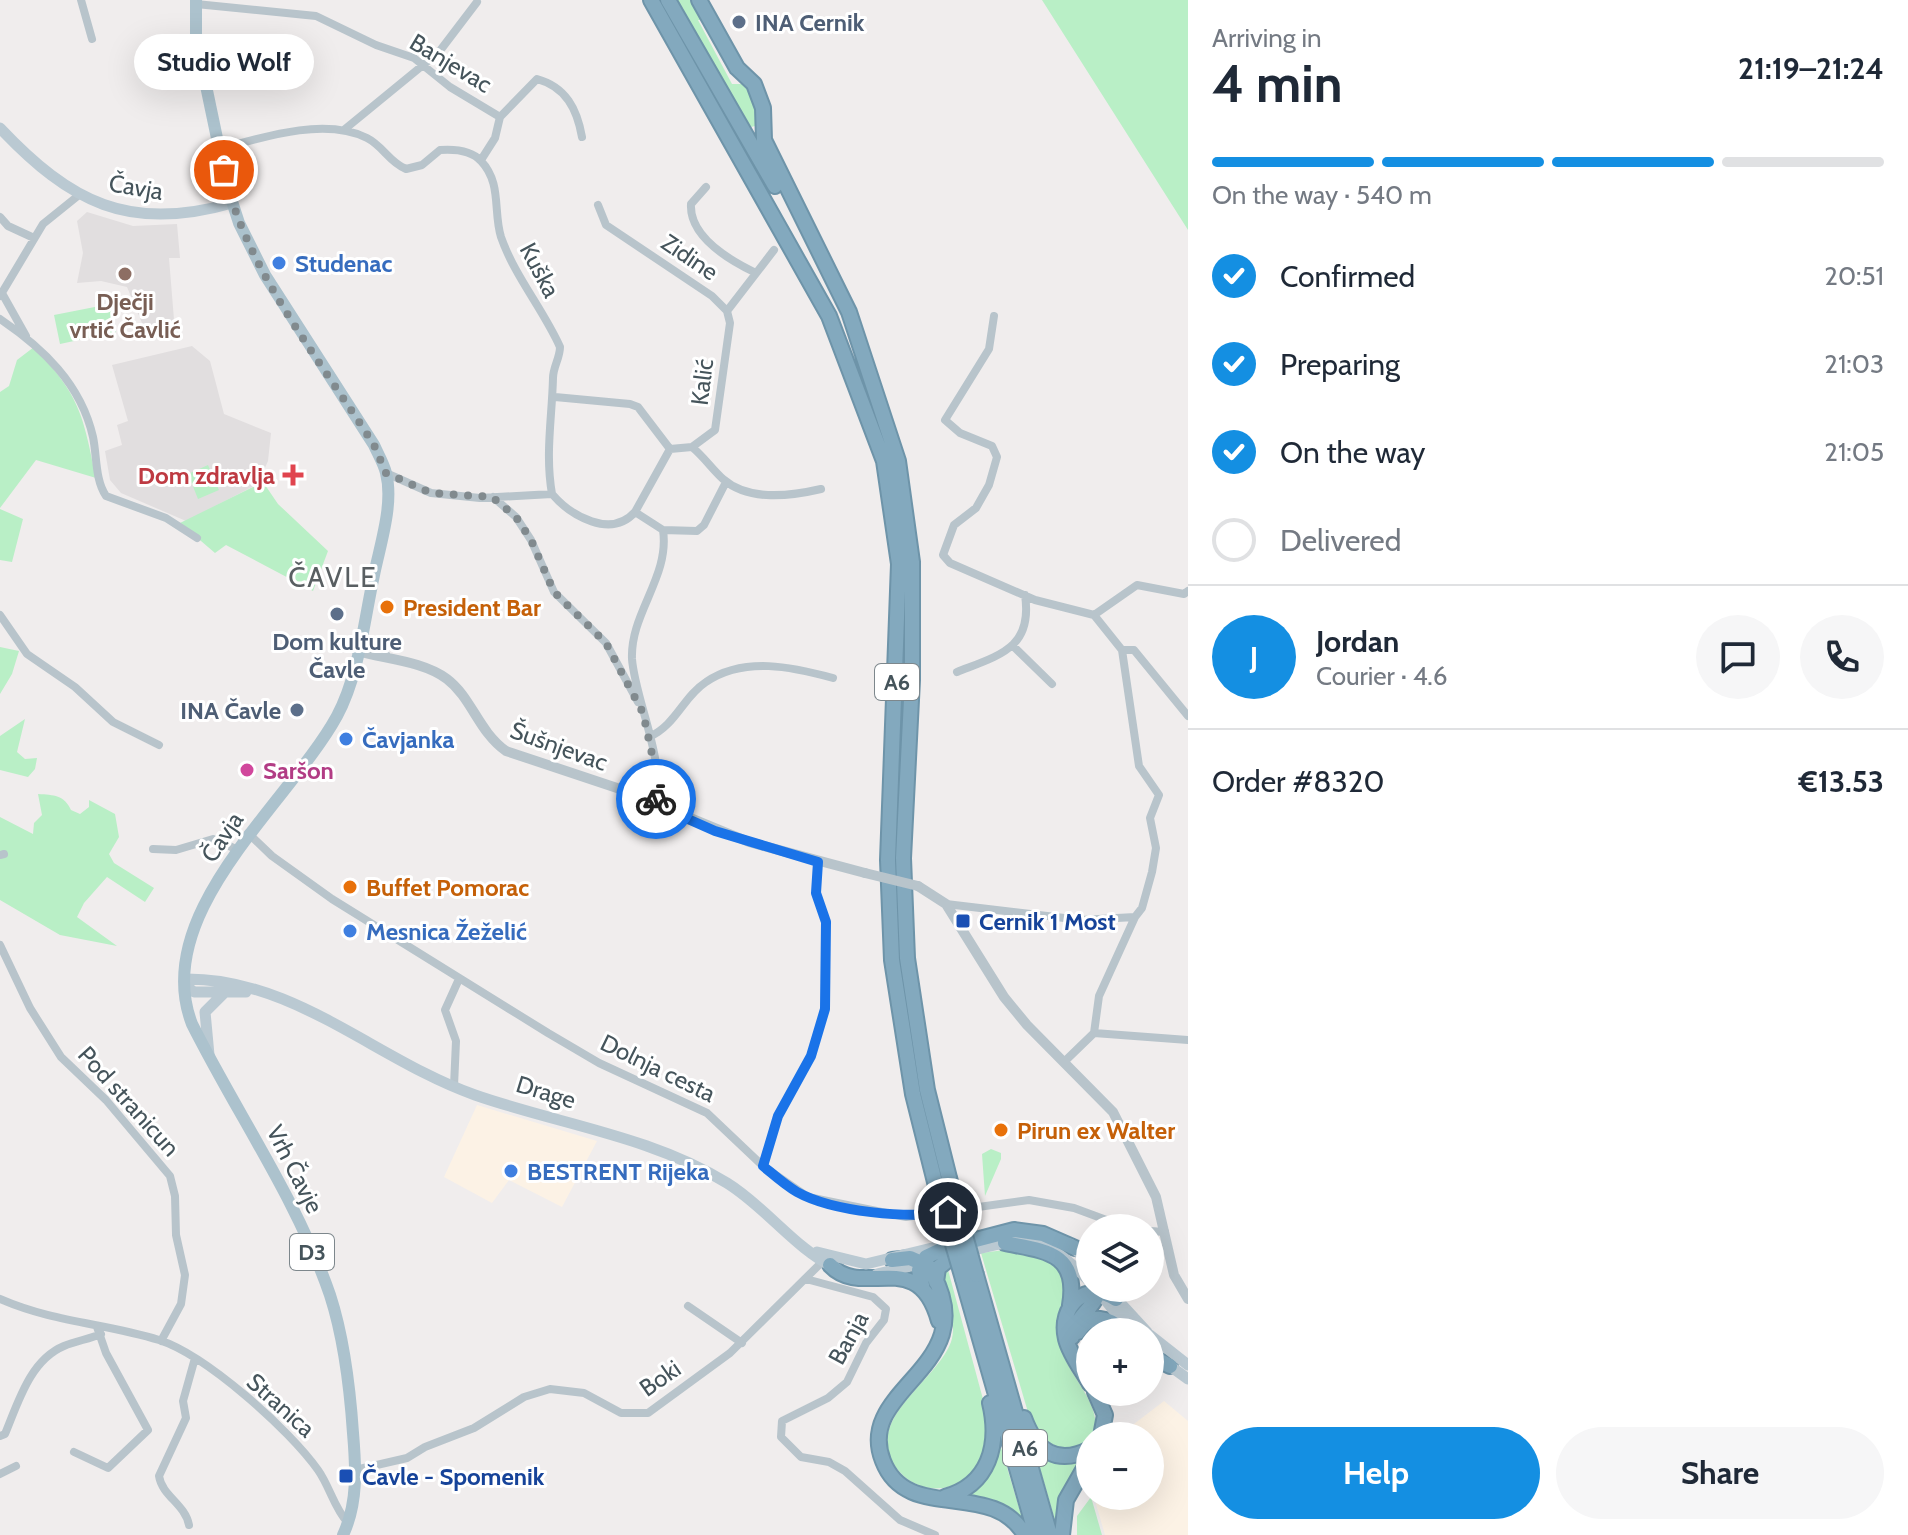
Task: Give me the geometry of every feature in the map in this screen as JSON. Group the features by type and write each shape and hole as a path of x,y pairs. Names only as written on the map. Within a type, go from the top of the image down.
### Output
{"highway":[{"path":"643,0 743,170 766,200"},
{"name":"A6","path":"651,0 766,200 844,349 884,461 899,564 888,860 892,960 913,1094 1050,1535"},
{"name":"A6","path":"668,0 786,204 860,350 898,461 912,562 912,680 903,858 905,930 940,1184"},
{"path":"699,0 737,68 754,84 763,108 764,140 839,290 860,350"},
{"path":"940,1184 969,1277 1033,1438 1055,1457 1076,1455"},
{"path":"1025,1535 1015,1521 998,1509 920,1497 898,1484 884,1465 878,1440 886,1412 933,1358 941,1338 930,1288 919,1274 923,1262 936,1251 1014,1230 1043,1234 1075,1248"},
{"path":"1005,1243 1034,1247 1059,1259 1071,1282 1066,1339 1076,1358"},
{"path":"930,1288 949,1250"},
{"path":"892,1260 910,1258 923,1262"},
{"path":"827,1263 838,1273 854,1278 902,1277 930,1288"},
{"path":"940,1498 969,1488 979,1478 987,1466 994,1434 969,1277"},
{"name":"A6","path":"969,1277 1036,1535"},
{"path":"1069,1308 1076,1300"},
{"path":"1076,1353 1072,1337 1075,1322 1091,1302"},
{"path":"1074,1348 1076,1341"},
{"path":"1164,1362 1170,1366"},
{"path":"1062,1535 1066,1500 1076,1482"}],"main road":[{"name":"D3","path":"196,2 196,38 220,149"},
{"name":"Čavja","path":"0,128 34,164 79,195 106,207 155,216 179,215 232,203"},
{"name":"Čavja","path":"185,982 193,934 236,849 295,777 337,716 358,645 380,548 387,498 386,473 374,445 265,275 232,203 220,149"},
{"name":"Drage","path":"185,982 194,992 260,992"},
{"name":"Drage","path":"185,982 222,982 307,1008 395,1059 454,1086 688,1163 755,1203 827,1263 852,1273 870,1275 923,1262 949,1250"},
{"name":"Vrh Čavje","path":"185,982 189,1015 297,1221 329,1292 350,1398 355,1470 353,1509 346,1529"},
{"path":"209,1055 205,1012 227,992"},
{"path":"949,1250 992,1230 1028,1226 1051,1231 1075,1248"},
{"path":"949,1250 1026,1240 1047,1245 1076,1267"},
{"name":"Drage","path":"809,1249 848,1262 892,1260 949,1250"},
{"path":"1115,1302 1131,1318"},
{"path":"1164,1346 1188,1365"},
{"path":"1170,1366 1188,1379"}],"street":[{"path":"81,0 92,39"},
{"name":"Banjevac","path":"196,2 316,16 376,45 414,58 450,87 500,117"},
{"path":"344,130 439,52 477,2"},
{"path":"220,149 263,137 344,130 373,141 387,159 406,169 422,165 440,150 472,154 481,160 495,138 500,117 532,81 541,79 569,98 578,114 582,137"},
{"name":"Kuška","path":"481,160 495,190 500,233 511,263 560,347 553,374 555,397 547,446 552,494"},
{"name":"Zidine","path":"706,187 691,204 694,220 717,249 756,273"},
{"name":"Čavja","path":"1,296 43,224 79,195"},
{"name":"Zidine","path":"598,205 606,225 712,296 727,311 774,250"},
{"path":"0,217 8,226 34,238"},
{"path":"1,296 26,336"},
{"name":"Kalić","path":"692,447 715,430 719,415 730,323 727,311"},
{"path":"994,316 989,349 945,420 960,433 992,446 997,457 989,485 976,508 954,525 943,555 950,563 1025,595 1094,615 1122,650 1139,766 1159,795 1150,818 1156,848 1142,908 1099,996 1094,1033 1064,1062"},
{"path":"0,319 26,336 61,370 83,405 106,496 166,518 197,538"},
{"path":"555,397 638,407 670,449"},
{"path":"670,449 692,447 726,482 773,496 821,489"},
{"path":"386,473 431,493 492,497 552,494 587,521 621,522 635,512 670,449"},
{"path":"635,512 663,530 689,533 704,525 726,482"},
{"path":"492,497 516,517 531,540 554,592 606,643 643,713"},
{"path":"654,804 657,787 634,669 633,646 643,610 661,570 663,530"},
{"path":"1094,615 1137,585 1184,594 1188,591"},
{"path":"957,672 1013,646 1029,618 1025,595"},
{"path":"0,615 27,654 90,699 101,713 159,745"},
{"name":"Šušnjevac","path":"358,645 375,645 388,657 446,678 465,700 490,740 506,751 654,804 715,831 818,862 918,886 946,904"},
{"path":"1013,646 1052,684"},
{"path":"1122,650 1134,650 1188,716"},
{"path":"649,737 665,729 706,682 732,671 761,665 794,667 833,678"},
{"name":"Dolnja cesta","path":"248,833 272,856 332,899 399,937 459,979 596,1061 707,1113 763,1166 808,1197 881,1213 928,1215 1029,1200 1090,1214"},
{"path":"153,849 176,850 213,839 236,849"},
{"path":"763,1166 778,1116 811,1056 825,1009 826,922 816,893 818,862"},
{"path":"946,904 1081,920 1135,917"},
{"path":"946,904 1004,997 1064,1062 1101,1096 1118,1120 1156,1197 1174,1275 1188,1299"},
{"name":"Pod stranicun","path":"0,945 30,1008 61,1057 106,1100 170,1176 175,1196 176,1235 185,1275 181,1304 161,1341"},
{"path":"454,1086 456,1041 445,1010 459,979"},
{"path":"1094,1033 1188,1040"},
{"name":"Boki","path":"355,1470 407,1458 449,1436 474,1428 524,1397 550,1389 584,1393 621,1413 648,1413 742,1343 806,1279 827,1263"},
{"name":"Banja","path":"806,1279 873,1297 886,1309 884,1320 866,1343 847,1382 828,1398 788,1416 779,1428 781,1437 801,1457 829,1462 845,1471 900,1520 935,1535"},
{"name":"Stranica","path":"0,1299 99,1331 161,1341 195,1358 295,1440 320,1473 346,1529"},
{"path":"688,1306 742,1343"},
{"path":"0,1436 5,1434 25,1388 45,1357 99,1331 106,1353 148,1430 108,1468 74,1452"},
{"path":"189,1525 187,1513 160,1483 159,1476 186,1418 183,1401 195,1358"},
{"path":"0,1474 16,1466"}],"shaded area":[{"name":"Dječji vrtić Čavlić","path":"87,212 133,226 177,224 180,258 169,258 175,332 147,335 127,287 101,281 77,283 83,253 77,221"},
{"path":"192,346 210,361 224,414 271,433 268,461 258,484 186,521 121,493 110,480 105,451 122,445 117,425 128,421 112,365"},
{"path":"477,1105 597,1141 562,1207 509,1180 492,1203 444,1177"},
{"path":"1164,1401 1188,1421 1188,1535 1105,1535 1098,1510 1164,1510 1164,1422 1137,1422 1157,1406 1164,1406"}],"green space":[{"path":"676,0 692,0 704,20 698,20 732,84 747,84 755,93 755,126 751,127"},
{"path":"1042,0 1188,0 1188,230"},
{"path":"110,304 116,332 60,344 54,315"},
{"path":"34,347 61,379 77,407 96,478 36,460 0,508 0,392 9,386 17,360"},
{"path":"208,465 219,490 198,499 188,474"},
{"path":"263,482 278,504 328,551 313,591 226,545 215,553 180,523"},
{"path":"0,509 23,519 12,562 0,560"},
{"path":"0,647 19,651 12,674 0,694"},
{"path":"25,719 17,752 25,759 37,758 35,769 28,777 0,770 0,736"},
{"path":"38,794 58,797 80,814 89,807 89,800 115,814 119,837 109,854 114,863 154,888 145,902 107,877 84,903 77,917 117,946 60,935 0,900 0,817 33,834 34,823 42,815"},
{"path":"991,1149 1001,1153 1001,1159 985,1196 982,1154"},
{"path":"1012,1249 1031,1252 1043,1255 1063,1273 1065,1287 1058,1318 1060,1345 1076,1379 1076,1406 1091,1406 1095,1416 1095,1422 1076,1422 1076,1446 1054,1445 1030,1419 981,1253"},
{"path":"947,1266 987,1414 988,1441 984,1456 966,1478 955,1485 929,1488 905,1477 895,1466 888,1449 888,1432 895,1416 943,1357 951,1342 952,1321 944,1282"},
{"path":"1000,1444 1023,1521 1005,1508 965,1496 986,1478"},
{"path":"1035,1452 1060,1463 1076,1462 1076,1470 1062,1492 1055,1520"},
{"path":"1081,1510 1095,1510 1102,1535 1077,1535 1077,1516"}],"way so far":[{"path":"224,170 239,223 265,275 374,445 386,473 431,493 492,497 516,517 531,540 554,592 606,643 643,713 657,777 656,799"}],"place":[{"name":"INA Cernik","path":"739,22"},
{"name":"Studio Wolf","path":"224,170"},
{"name":"Studenac","path":"279,263"},
{"name":"Dječji vrtić Čavlić","path":"125,274"},
{"name":"Dom zdravlja","path":"293,475"},
{"name":"President Bar","path":"387,607"},
{"name":"Dom kulture Čavle","path":"337,614"},
{"name":"INA Čavle","path":"297,710"},
{"name":"Čavjanka","path":"346,739"},
{"name":"Saršon","path":"247,770"},
{"name":"Buffet Pomorac","path":"350,887"},
{"name":"Cernik 1 Most","path":"963,921"},
{"name":"Mesnica Žeželić","path":"350,931"},
{"name":"Pirun ex Walter","path":"1001,1130"},
{"name":"BESTRENT Rijeka","path":"511,1171"},
{"name":"Čavle - Spomenik","path":"346,1476"}],"district":[{"name":"ČAVLE","path":"333,577"}],"route":[{"path":"656,799 654,804 715,831 818,862 816,893 826,922 823,946 825,1009 811,1056 778,1116 763,1166 797,1192 824,1201 906,1217 948,1212"}]}
